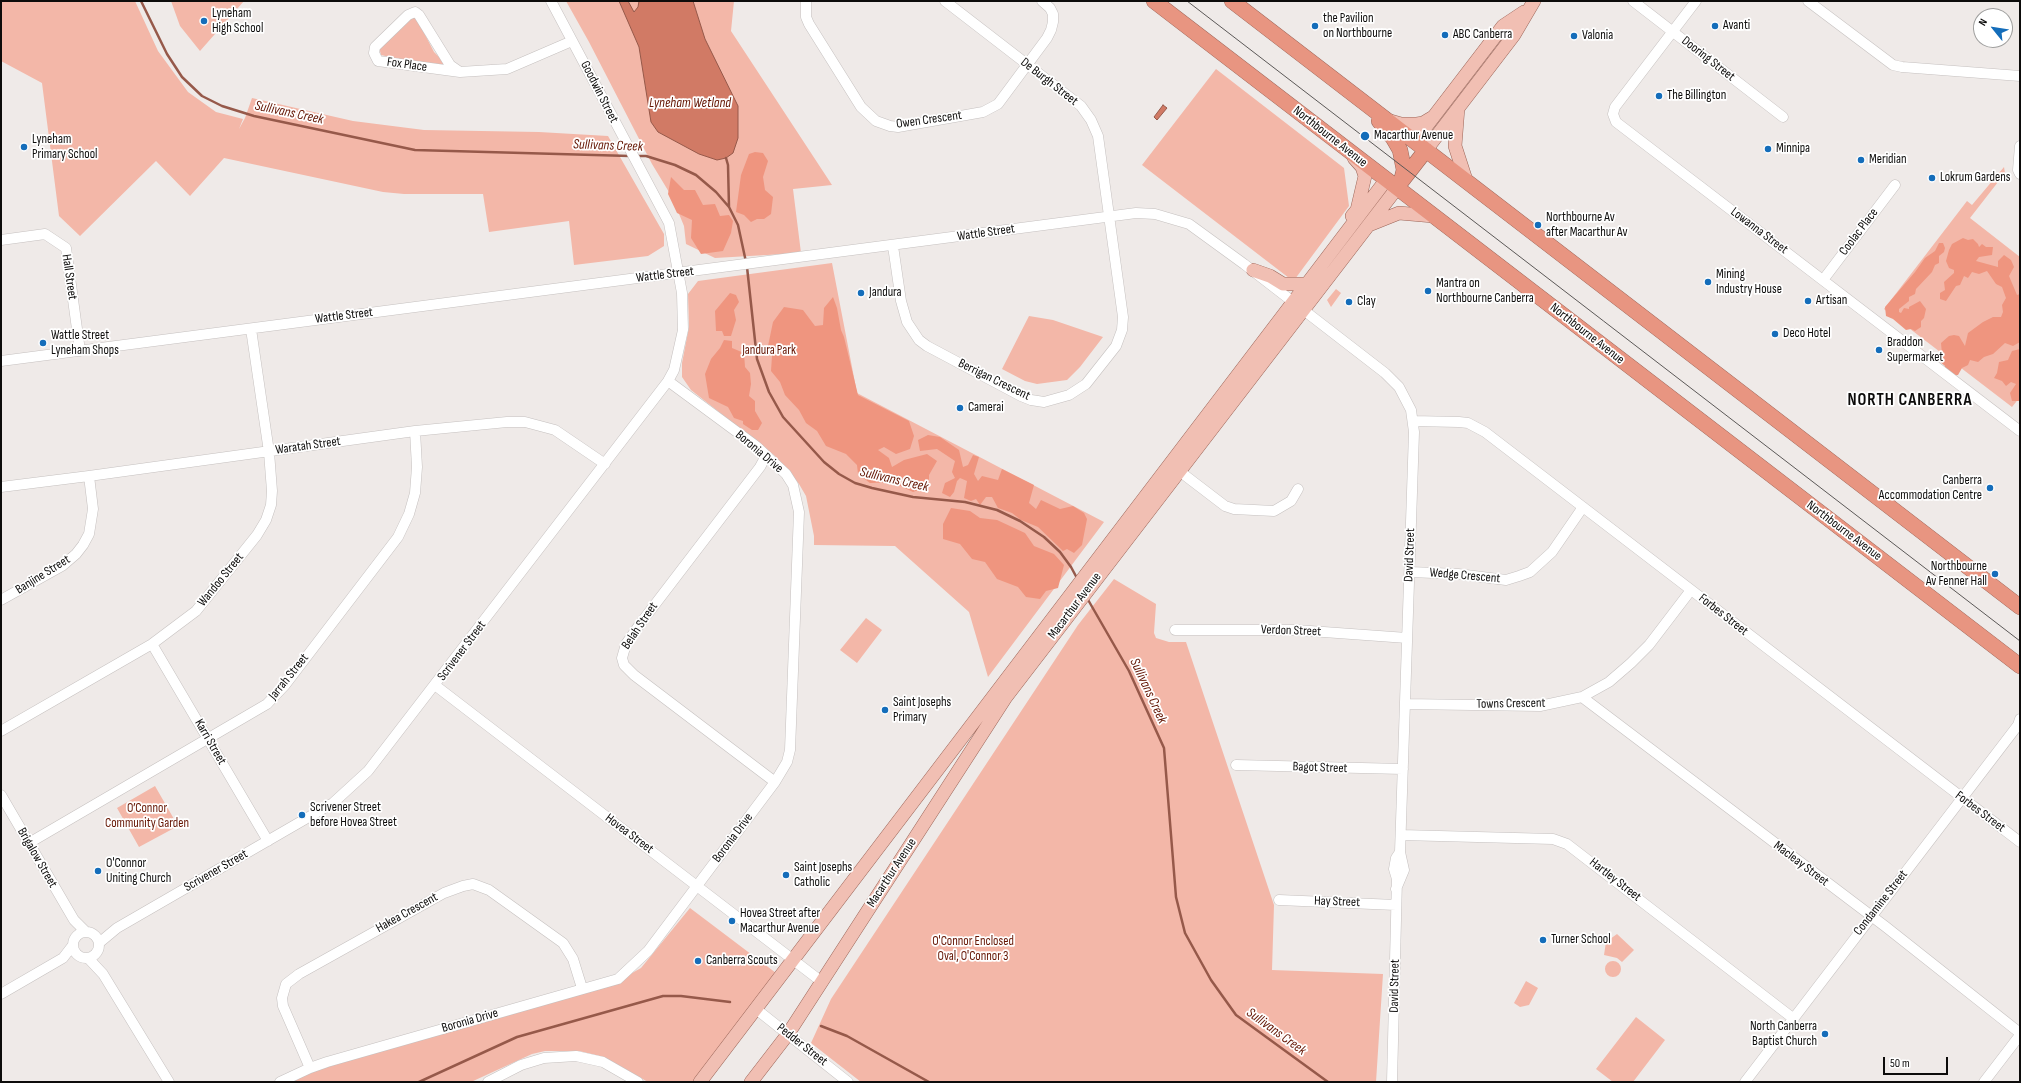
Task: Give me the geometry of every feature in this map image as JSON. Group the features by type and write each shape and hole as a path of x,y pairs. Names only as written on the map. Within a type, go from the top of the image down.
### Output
{"highway":[{"name":"Northbourne Avenue","path":"1154,1 1348,150 1394,183 1433,216 2020,666"},
{"path":"1232,1 2018,606"},
{"path":"1360,99 1395,141 1402,158 1404,170 1394,183"},
{"path":"1402,158 1420,146"},
{"name":"Macarthur Avenue","path":"1394,183 1420,146"}],"main road":[{"path":"1420,146 1458,108 1514,34 1530,5"},
{"path":"1420,146 1435,116 1503,26 1530,5"},
{"path":"1458,108 1455,146 1466,180"},
{"path":"1387,120 1401,124 1417,124 1423,123 1435,116"},
{"path":"1336,245 1357,210 1365,176 1362,167 1348,150"},
{"name":"Macarthur Avenue","path":"700,1082 1071,602 1085,574 1174,467 1299,306 1368,226 1394,183"},
{"name":"Macarthur Avenue","path":"1299,306 1306,284 1336,245 1394,183"},
{"path":"1368,226 1399,213 1433,216"},
{"path":"1253,270 1270,276 1283,284 1306,284"},
{"name":"Macarthur Avenue","path":"1071,602 1090,586 1174,467"},
{"name":"Macarthur Avenue","path":"751,1082 788,1034 822,982 1001,693"}],"street":[{"name":"Goodwin Street","path":"551,1 668,223 679,273"},
{"name":"Owen Crescent","path":"806,1 806,17 809,24 861,107 876,121 898,127 983,112 998,104 1047,38 1053,22 1050,8 1042,1"},
{"name":"De Burgh Street","path":"945,1 1081,106 1091,120 1098,136 1110,217"},
{"name":"Dooring Street","path":"1633,1 1783,117"},
{"name":"Lowanna Street","path":"1696,1 1615,107 1613,114 1616,122 2020,431"},
{"path":"1808,1 1893,65 1902,67 2020,76"},
{"name":"Fox Place","path":"460,72 450,65 419,15 415,12 408,15 375,47 374,53 378,61 460,72 507,69 572,41"},
{"path":"2020,146 2018,170 2020,174"},
{"name":"Coolac Place","path":"1823,280 1895,185"},
{"name":"Wattle Street","path":"1,361 679,273 760,264 1136,213 1155,214 1189,224 1253,270 1299,306"},
{"name":"Berrigan Crescent","path":"893,246 901,301 906,322 919,340 927,346 1021,396 1031,400 1044,402 1069,395 1086,384 1116,346 1122,330 1123,317 1110,217"},
{"name":"Hall Street","path":"1,240 45,234 66,248 80,351"},
{"name":"Scrivener Street","path":"74,942 78,935 93,937 117,928 268,841 333,803 368,771 436,686 668,381 674,370 683,330 682,293 679,273"},
{"name":"David Street","path":"1299,306 1385,373 1399,387 1409,406 1413,421 1414,432 1410,572 1400,852 1396,858 1394,868 1397,879 1392,1082"},
{"name":"Wandoo Street","path":"1,731 152,644 196,611 257,535 266,520 271,505 272,491 269,452 251,328"},
{"name":"Boronia Drive","path":"280,1082 310,1068 582,988 618,979 648,951 775,782 787,762 790,750 799,512 790,480 756,446 668,381"},
{"name":"Forbes Street","path":"1413,421 1468,423 1479,429 2020,842"},
{"name":"Waratah Street","path":"1,487 269,452 415,431 507,422 532,423 555,430 604,464"},
{"name":"Jarrah Street","path":"29,843 267,704 285,685 398,537 409,514 415,493 417,467 415,431"},
{"name":"Belah Street","path":"766,456 630,637 622,651 622,658 624,665 634,675 775,782"},
{"path":"1174,467 1225,506 1234,509 1274,511 1291,501 1298,489"},
{"name":"Banjine Street","path":"1,600 62,566 76,554 83,545 89,534 93,509 88,476"},
{"name":"Wedge Crescent","path":"1410,572 1458,574 1506,580 1520,576 1530,572 1552,552 1583,507"},
{"name":"Towns Crescent","path":"1405,704 1540,706 1582,697 1609,682 1631,663 1649,645 1691,590"},
{"name":"Verdon Street","path":"1175,630 1296,630 1407,638"},
{"name":"Karri Street","path":"152,644 268,841"},
{"name":"Hovea Street","path":"436,686 822,982"},
{"name":"Macleay Street","path":"1582,697 1871,917 2020,1034"},
{"name":"Condamine Street","path":"1745,1082 2019,722"},
{"name":"Bagot Street","path":"1236,765 1403,770"},
{"name":"Brigalow Street","path":"1,796 74,920 93,937"},
{"name":"Hartley Street","path":"1400,835 1553,839 1567,844 1794,1019"},
{"name":"Hakea Crescent","path":"310,1068 283,1006 282,998 286,984 299,974 444,893 463,886 473,884 489,890 563,943 573,958 582,988"},
{"name":"Hay Street","path":"1279,900 1396,905"},
{"name":"Brigalow Street","path":"74,920 74,942"},
{"path":"88,956 93,937"},
{"path":"74,942 74,952 88,956 103,974 169,1082"},
{"path":"1,994 63,958 74,942"},
{"path":"63,958 88,956"},
{"name":"Pedder Street","path":"756,1009 848,1082"},
{"path":"1984,1082 2020,1034"},
{"path":"488,1082 521,1065 544,1058 576,1056 603,1062 638,1082"}],"green space":[{"path":"1,1 135,1 158,51 188,92 216,112 243,119 239,129 245,118 252,98 353,121 424,130 539,132 608,136 664,234 664,246 648,256 574,265 569,221 489,232 483,194 404,194 383,192 224,158 190,196 156,161 80,236 59,216 42,83 1,61"},
{"path":"171,1 244,1 200,51 180,26"},
{"path":"566,1 734,1 731,31 832,185 793,189 801,253 715,258 686,244 684,226 672,197 652,164 589,42"},
{"path":"413,16 417,19 434,52 450,68 435,67 381,55 379,47"},
{"path":"1216,69 1344,168 1349,206 1295,279 1289,278 1142,165"},
{"path":"2004,167 2005,173 1970,218 2020,257 2020,397 2012,407 1884,309 1967,201 1972,205"},
{"name":"Jandura Park","path":"832,263 857,393 1104,522 988,677 969,612 895,546 814,545 814,536 806,496 799,484 775,456 691,390 682,377 682,363 689,327 688,294 698,281"},
{"path":"1336,289 1341,293 1331,307 1327,300"},
{"path":"1029,316 1053,320 1103,337 1080,367 1067,380 1037,384 1025,381 1002,369"},
{"name":"O'Connor Enclosed Oval, O'Connor 3","path":"1114,579 1156,604 1154,633 1156,638 1169,642 1186,642 1274,905 1272,970 1383,974 1376,1082 861,1082 811,1043 831,999 1078,625"},
{"path":"866,618 882,630 857,663 840,650"},
{"name":"O’Connor Community Garden","path":"155,786 178,826 139,847 117,808"},
{"path":"690,908 776,973 694,1082 648,1082 604,1057 579,1051 545,1051 532,1054 471,1082 284,1082 292,1077 618,981 641,968"},
{"path":"1617,934 1634,950 1622,962 1617,958 1604,955 1606,942"},
{"path":"1610,961 1616,961 1621,966 1619,975 1616,977 1610,977 1605,972 1605,966"},
{"path":"1526,981 1538,988 1529,1005 1520,1007 1514,1003"},
{"path":"1636,1017 1665,1040 1633,1082 1613,1082 1596,1069"}],"shaded area":[{"path":"755,152 763,153 768,161 763,177 765,190 773,197 771,214 764,219 757,219 751,222 744,215 736,212 741,175 749,154"},
{"path":"671,177 684,190 695,190 703,205 715,204 720,216 729,215 733,221 731,233 723,251 701,254 691,238 692,220 677,213 668,194"},
{"path":"1963,238 1968,240 1973,239 1979,247 1982,244 1986,247 1993,247 1992,255 1979,257 1976,261 1998,267 1998,261 2004,255 2011,260 2014,267 2009,276 2017,295 2020,294 2020,342 2013,346 2005,343 1993,354 1984,357 1978,362 1970,360 1968,365 1962,368 1958,375 1951,376 1945,370 1945,366 1939,361 1942,354 1941,343 1949,336 1954,335 1959,336 1965,346 1968,333 1993,317 2001,317 2003,312 2002,305 2006,298 2002,287 1996,284 1987,271 1979,274 1972,272 1968,278 1964,276 1960,285 1956,286 1946,301 1940,299 1940,293 1945,290 1944,282 1954,273 1954,270 1949,268 1946,261 1949,250 1952,244"},
{"path":"1939,243 1943,243 1945,248 1944,252 1939,256 1939,263 1935,265 1932,272 1916,289 1915,294 1909,297 1909,301 1899,309 1899,312 1901,313 1904,308 1909,309 1909,307 1920,301 1926,309 1924,318 1921,321 1921,327 1915,331 1911,329 1906,330 1893,319 1886,316 1885,307 1925,258 1935,251"},
{"path":"730,293 736,295 739,302 734,310 736,320 731,336 724,336 722,331 716,331 715,311"},
{"path":"833,297 858,395 909,421 914,436 910,449 896,454 884,447 878,450 889,458 892,467 904,460 927,454 937,461 929,475 929,486 913,492 892,482 870,483 858,474 857,465 846,454 826,446 817,431 806,423 799,410 785,395 780,382 771,371 772,356 768,346 773,322 784,307 803,310 815,326 823,325 824,308"},
{"path":"724,340 732,341 732,348 744,353 745,367 750,373 751,384 749,396 755,401 755,411 762,423 758,430 752,430 743,424 743,421 734,418 728,407 709,398 705,374 711,359 720,348"},
{"path":"2020,349 2020,399 2019,401 2012,401 2010,393 2016,384 2011,382 2006,386 2002,381 1994,378 1997,373 1999,362 2008,360 2012,351"},
{"path":"928,435 940,437 959,450 963,467 968,465 973,455 979,457 974,474 978,481 982,476 998,480 1002,469 1034,485 1029,503 1036,509 1041,500 1060,509 1073,506 1084,513 1087,519 1082,545 1074,553 1067,549 1063,551 1038,527 1021,520 1012,513 998,508 992,497 986,497 980,505 976,499 971,501 964,498 967,481 960,478 957,481 954,492 950,497 942,493 945,483 955,478 952,472 955,461 937,449 920,451 918,440"},
{"path":"951,508 970,511 980,518 997,520 1025,533 1034,546 1054,554 1064,565 1058,588 1046,591 1040,599 1026,597 1018,587 997,579 985,562 972,559 960,544 943,539 943,524"}],"water":[{"name":"Lyneham Wetland","path":"619,1 628,1 634,12 638,7 639,1 693,1 705,39 738,106 738,138 733,153 726,158 717,160 699,154 658,132 651,122 639,47"},
{"path":"1163,105 1167,108 1157,120 1154,117"}],"waterway":[{"name":"Sullivans Creek","path":"141,1 167,54 182,77 202,96 222,106 254,116 415,150 630,156"},
{"name":"Sullivans Creek","path":"637,156 646,156 675,165 696,175 716,192 729,207 738,225 746,262"},
{"path":"726,158 728,165 729,207"},
{"name":"Sullivans Creek","path":"747,267 757,359 769,392 783,417 824,462 839,474 855,483 872,488 913,497 965,502 997,510 1020,521 1044,537 1060,552 1078,580"},
{"name":"Sullivans Creek","path":"1087,598 1129,671 1164,748 1176,897 1185,933 1211,980 1236,1015 1328,1082"},
{"path":"419,1082 517,1037 663,996 681,996 730,1002"},
{"path":"821,1026 847,1036 929,1082"}],"tram line":[{"path":"1187,1 2020,641"}],"place":[{"name":"Lyneham High School","path":"204,21"},
{"name":"the Pavilion on Northbourne","path":"1315,26"},
{"name":"Avanti","path":"1715,26"},
{"name":"ABC Canberra","path":"1445,35"},
{"name":"Valonia","path":"1574,36"},
{"name":"The Billington","path":"1659,96"},
{"name":"Macarthur Avenue","path":"1365,136"},
{"name":"Lyneham Primary School","path":"24,147"},
{"name":"Minnipa","path":"1768,149"},
{"name":"Meridian","path":"1861,160"},
{"name":"Lokrum Gardens","path":"1932,178"},
{"name":"Northbourne Av after Macarthur Av","path":"1538,225"},
{"name":"Mining Industry House","path":"1708,282"},
{"name":"Mantra on Northbourne Canberra","path":"1428,291"},
{"name":"Jandura","path":"861,293"},
{"name":"Artisan","path":"1808,301"},
{"name":"Clay","path":"1349,302"},
{"name":"Deco Hotel","path":"1775,334"},
{"name":"Wattle Street Lyneham Shops","path":"43,343"},
{"name":"Braddon Supermarket","path":"1879,350"},
{"name":"Camerai","path":"960,408"},
{"name":"Canberra Accommodation Centre","path":"1990,488"},
{"name":"Northbourne Av Fenner Hall","path":"1995,574"},
{"name":"Saint Josephs Primary","path":"885,710"},
{"name":"Scrivener Street before Hovea Street","path":"302,815"},
{"name":"O'Connor Uniting Church","path":"98,871"},
{"name":"Saint Josephs Catholic","path":"786,875"},
{"name":"Hovea Street after Macarthur Avenue","path":"732,921"},
{"name":"Turner School","path":"1543,940"},
{"name":"Canberra Scouts","path":"698,961"},
{"name":"North Canberra Baptist Church","path":"1825,1034"}],"district":[{"name":"NORTH CANBERRA","path":"1910,401"}]}
